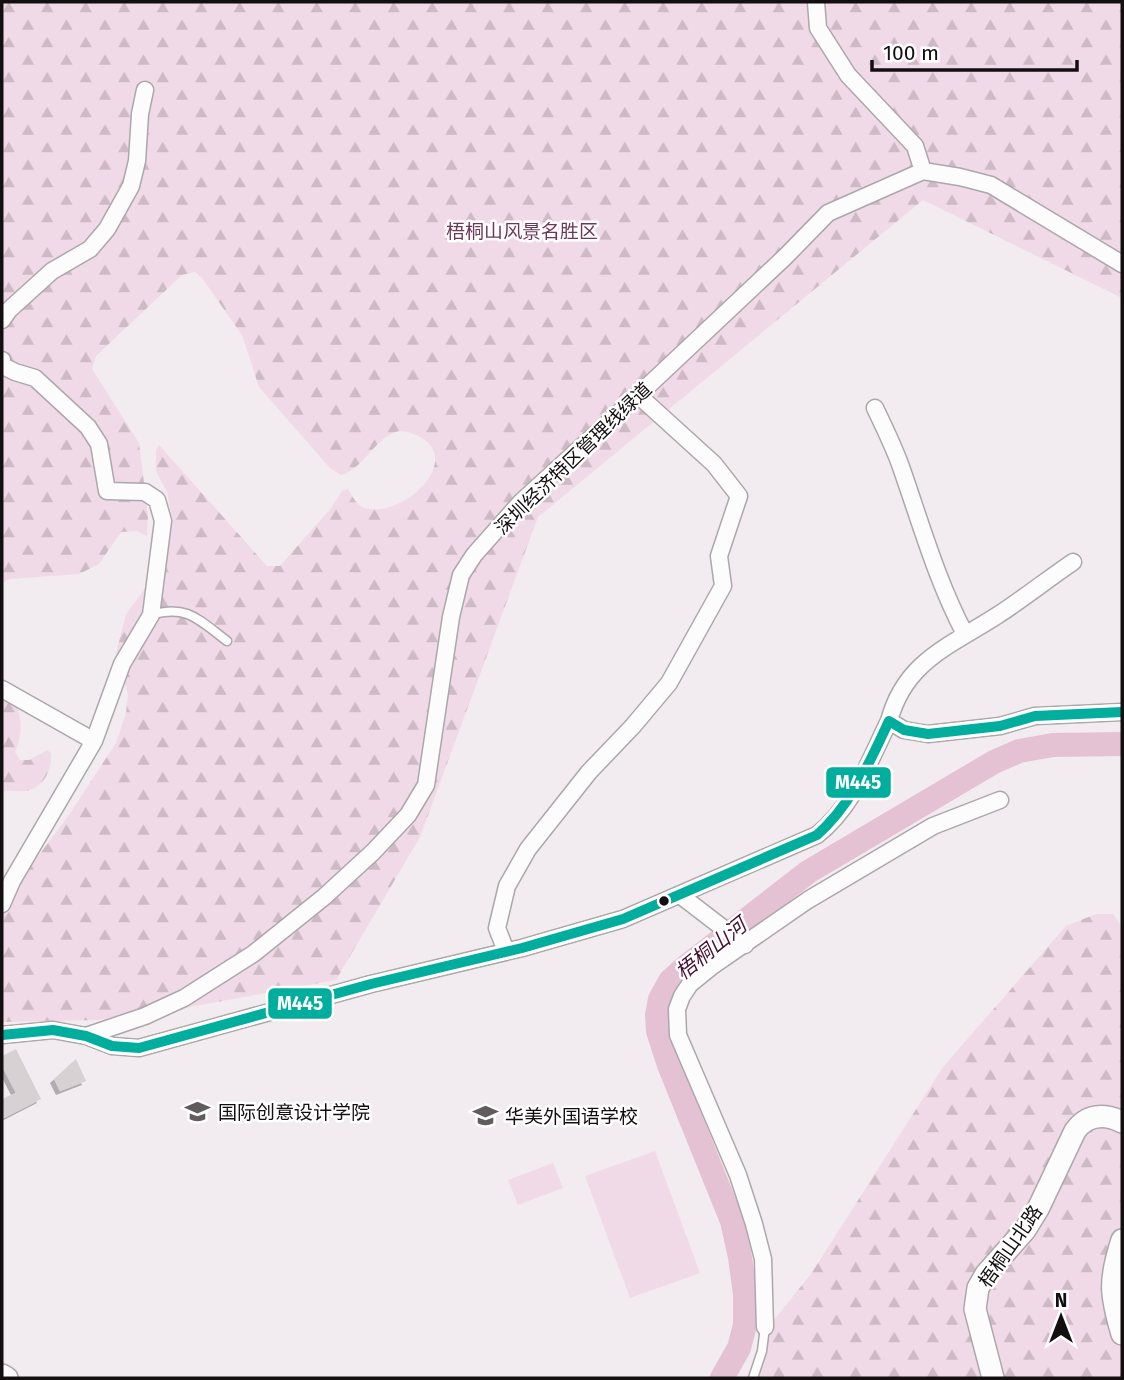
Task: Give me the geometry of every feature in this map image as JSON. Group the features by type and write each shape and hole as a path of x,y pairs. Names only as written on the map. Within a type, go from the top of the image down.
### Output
{"street":[{"path":"816,2 818,29 848,75 915,146 923,171 960,177 991,186 1122,264"},
{"path":"2,320 9,310 52,271 90,249 107,229 131,186 137,161 140,114 145,90"},
{"name":"深圳经济特区管理线绿道","path":"86,1036 145,1016 184,998 253,954 324,897 373,852 408,815 426,785 451,617 461,575 474,555 521,502 638,396 828,213 923,171"},
{"path":"2,359 3,366 35,378 88,427 99,444 107,491 145,492 157,500 163,521 151,615 122,664 94,741 12,881 2,904"},
{"path":"506,951 497,928 507,886 528,849 589,772 633,726 668,683 723,586 719,556 739,496 713,464 638,396"},
{"path":"875,408 900,464 948,601 965,634"},
{"path":"2,1035 53,1030 86,1036 111,1046 139,1048 623,919 817,835 833,823 860,781 889,721 895,698 914,674 941,649 998,615 1073,562"},
{"path":"2,689 94,741"},
{"path":"889,721 904,730 928,734 1000,726 1035,716 1122,712"},
{"path":"765,1327 762,1259 754,1224 738,1175 678,1035 677,1009 682,996 690,984 808,900 933,826 1000,800"},
{"path":"680,895 745,945"},
{"name":"梧桐山北路","path":"993,1378 975,1309 981,1282 1025,1230 1081,1123 1095,1116 1122,1122"},
{"path":"1122,1240 1114,1266 1112,1293 1122,1334"},
{"path":"2,1375 7,1378"}],"lane":[{"path":"151,615 170,609 184,611 227,641"},
{"path":"753,1378 762,1351 765,1327"}],"green space":[{"name":"梧桐山风景名胜区","path":"2,2 1122,2 1122,298 923,200 538,517 420,837 336,980 195,1006 98,1020 2,1022 2,912 15,897 24,875 69,815 116,743 126,713 128,694 116,653 126,614 162,566 173,523 167,492 156,471 156,450 159,445 267,566 280,566 332,507 342,491 348,489 357,503 365,508 380,509 395,505 423,486 432,473 435,460 432,447 420,437 398,431 387,436 349,472 341,475 330,468 259,387 242,335 202,278 195,272 182,275 96,356 92,369 139,443 148,515 147,536 136,531 121,532 99,564 79,574 10,579 2,583"},
{"path":"2,698 16,705 20,717 21,728 15,752 20,760 29,760 47,750 51,753 47,775 40,784 30,790 2,791"},
{"path":"1096,914 1113,914 1122,927 1122,1378 756,1378 766,1351 770,1325 811,1274 943,1067 1066,926"},
{"path":"655,1151 700,1273 630,1298 585,1176"},
{"path":"553,1163 563,1188 518,1205 508,1180"}],"building":[{"path":"16,1049 41,1099 2,1119 2,1099 16,1093 2,1066 2,1056"},
{"path":"76,1059 86,1081 60,1091 54,1079"}],"waterway":[{"name":"梧桐山河","path":"722,1378 739,1348 745,1325 745,1294 732,1221 658,1031 660,999 670,981 808,872 994,762 1019,751 1053,745 1122,744"}],"transit line":[{"name":"M445","path":"2,1035 53,1030 86,1036 112,1046 139,1048 623,919 817,835 850,796 889,721 904,730 928,734 1000,726 1035,716 1122,712"}],"place":[{"name":"国际创意设计学院","path":"198,1112"},
{"name":"华美外国语学校","path":"485,1116"}]}
